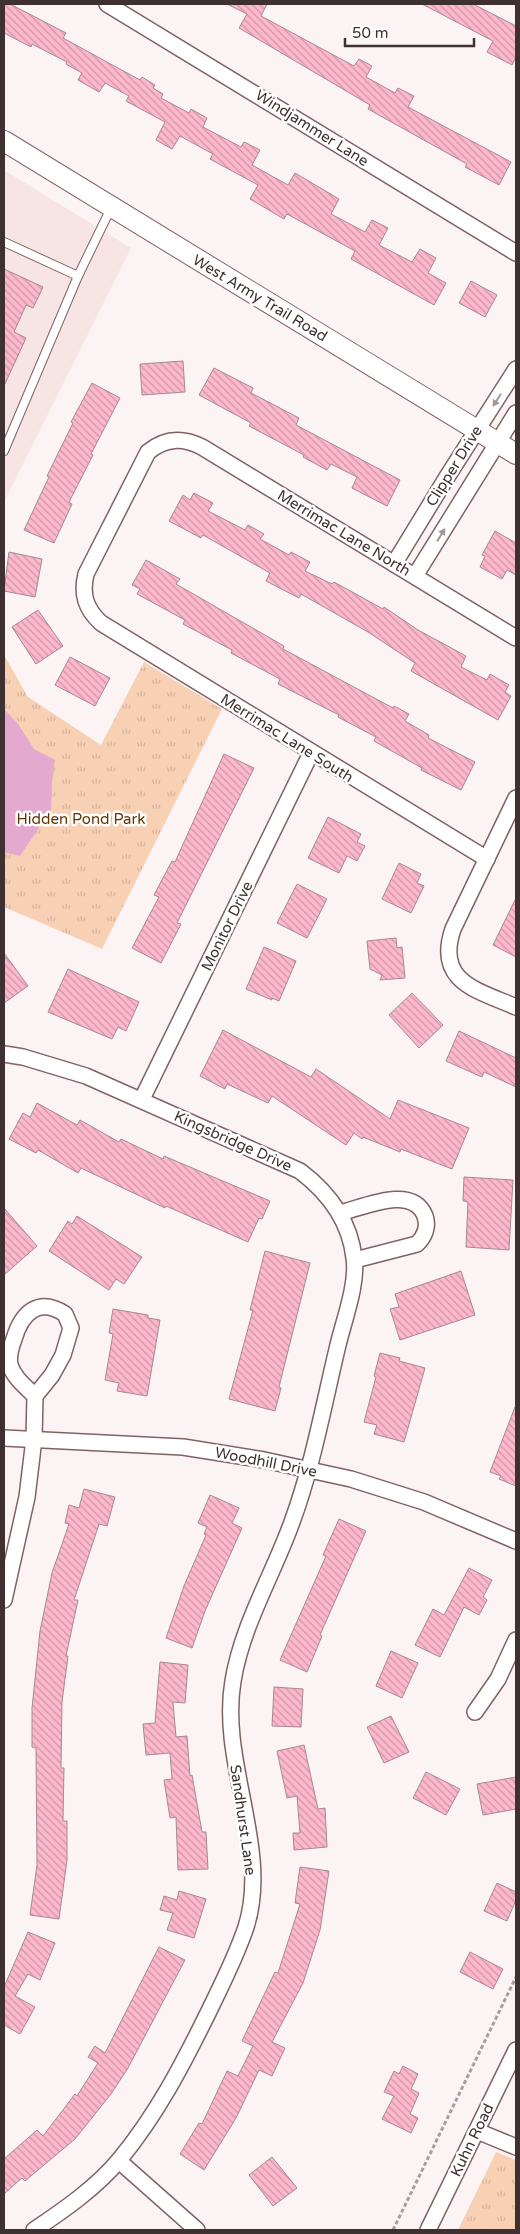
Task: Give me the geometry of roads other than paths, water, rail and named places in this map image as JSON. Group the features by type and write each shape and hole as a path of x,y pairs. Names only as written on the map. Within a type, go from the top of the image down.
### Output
{"main road":[{"name":"West Army Trail Road","path":"4,141 516,454"}],"street":[{"name":"Windjammer Lane","path":"107,4 516,253"},
{"name":"Clipper Drive","path":"394,564 516,370"},
{"name":"Clipper Drive","path":"415,576 516,413"},
{"name":"Merrimac Lane North","path":"90,613 84,596 83,586 86,574 142,461 157,445 168,440 192,442 202,447 516,638"},
{"name":"Merrimac Lane South","path":"90,613 101,624 487,859"},
{"name":"Monitor Drive","path":"142,1099 311,753"},
{"path":"516,798 453,929 448,947 449,958 458,978 471,988 516,1007"},
{"name":"Kingsbridge Drive","path":"4,1054 23,1057 86,1076 142,1099 300,1171 320,1187 340,1213 348,1233 355,1260 349,1300 308,1470"},
{"path":"340,1213 406,1198 416,1203 426,1218 425,1233 417,1244 355,1260"},
{"path":"4,1600 23,1518 34,1439 35,1396 52,1375 63,1355 70,1328 65,1314 47,1305 36,1308 27,1314 18,1326 10,1353 10,1365 16,1377 35,1396"},
{"name":"Woodhill Drive","path":"4,1438 183,1447 264,1460 351,1480 424,1502 516,1541"},
{"name":"Sandhurst Lane","path":"34,2230 67,2207 119,2160 157,2109 181,2068 234,1961 247,1923 252,1875 230,1731 233,1680 245,1636 291,1524 308,1470"},
{"path":"475,1712 498,1679 516,1640"},
{"name":"Kuhn Road","path":"428,2230 516,2050"},
{"path":"477,2131 516,2147"},
{"path":"119,2160 197,2230"}],"lane":[{"path":"4,451 78,276 112,208"},
{"path":"4,242 78,276"}],"park label":[{"name":"Hidden Pond Park","path":"81,819"}]}
